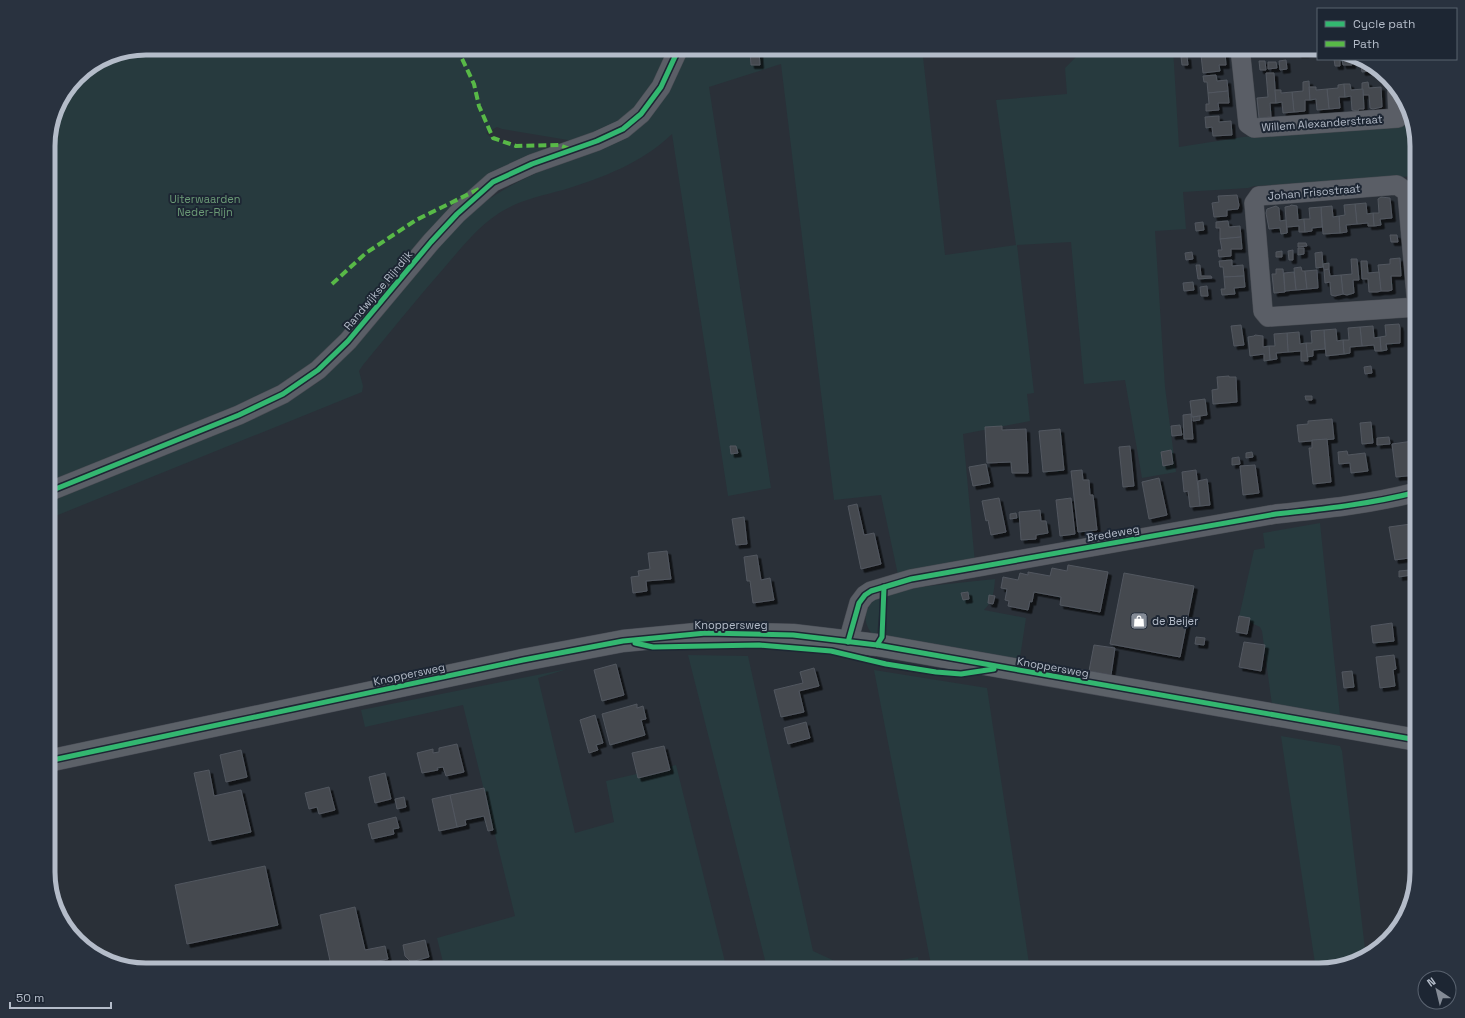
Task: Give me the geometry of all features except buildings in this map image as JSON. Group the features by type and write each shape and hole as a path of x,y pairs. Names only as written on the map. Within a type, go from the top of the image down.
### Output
{"main road":[{"name":"Knoppersweg","path":"55,760 523,660 623,641 706,633 792,635 877,646 1410,739"}],"street":[{"name":"Randwijkse Rijndijk","path":"55,489 239,415 283,394 318,370 348,341 431,242 457,214 493,182 532,164 597,141 623,129 641,114 661,87 676,55"},
{"name":"Willem Alexanderstraat","path":"1241,55 1248,124 1254,128 1398,118 1397,99"},
{"name":"Johan Frisostraat","path":"1410,234 1406,192 1397,185 1259,196 1254,203 1263,311 1268,316 1410,307"},
{"name":"Bredeweg","path":"848,642 859,603 865,595 871,591 911,579 1276,514 1334,508 1391,499 1410,494"}],"green space":[{"name":"Uiterwaarden Neder-Rijn","path":"140,55 666,55 643,102 629,118 580,142 497,127 486,133 499,141 509,144 559,150 510,169 325,356 263,396 55,480 55,140 58,122 64,106 70,95 86,78 100,67 111,62"},
{"path":"682,55 801,55 801,57 807,55 923,55 945,255 1016,245 996,100 1067,94 1065,68 1078,55 1173,55 1179,147 1243,137 1407,125 1410,146 1410,176 1183,192 1186,229 1155,231 1165,387 1176,472 1142,478 1125,380 1084,384 1071,242 1017,245 1034,393 1027,394 1030,421 963,434 975,563 898,575 881,495 834,500 781,64 709,87 771,488 728,496 672,134 648,153 607,175 521,202 499,213 481,227 458,251 363,365 359,371 363,386 362,392 55,516 55,496 293,396 317,383 336,366 437,248 462,221 479,206 518,182 561,162 626,138 639,128 650,113"},
{"path":"1320,523 1340,715 1272,705 1262,631 1260,627 1239,617 1254,550 1265,548 1263,533"},
{"path":"995,579 992,596 984,610 1026,618 1019,664 887,638 884,633 887,595 891,590"},
{"path":"879,595 881,599 877,633 874,636 867,625 866,614 870,604"},
{"path":"688,655 748,656 813,951 839,963 766,963"},
{"path":"567,669 538,678 575,833 614,822 606,781 676,765 725,963 443,963 437,938 515,916 463,705 365,727 361,710"},
{"path":"874,670 987,688 1029,963 931,963"},
{"path":"1281,736 1340,746 1342,751 1365,951 1343,960 1315,963"},
{"path":"918,957 919,963 885,963"}],"marked path":[{"path":"460,55 474,84 479,106 493,138 516,146 559,145 572,150"},
{"path":"332,284 366,253 416,220 481,188"}],"cycle path":[{"path":"55,489 239,415 283,394 318,370 348,341 431,242 457,214 493,182 532,164 597,141 623,129 641,114 661,87 676,55"},
{"path":"848,642 859,603 865,595 871,591 911,579 1276,514 1365,503 1410,494"},
{"path":"877,645 882,637 884,587"},
{"path":"55,760 523,660 623,641 706,633 793,635 877,645 1410,739"},
{"path":"635,643 653,647 759,645 831,651 886,664 936,672 961,674 994,669"}],"place":[{"name":"de Beijer","path":"1139,621"}]}
